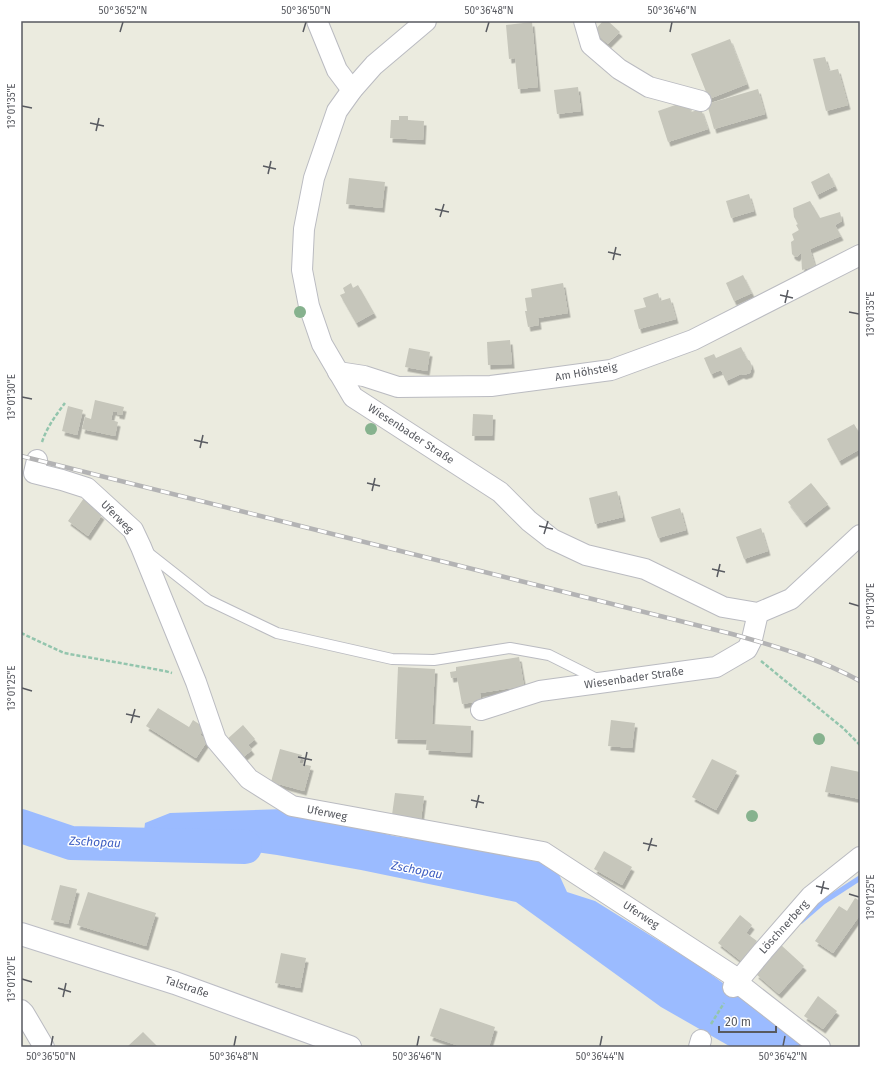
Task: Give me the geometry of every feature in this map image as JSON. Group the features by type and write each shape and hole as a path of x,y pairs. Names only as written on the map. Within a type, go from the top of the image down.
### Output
{"main road":[{"name":"Talstraße","path":"21,934 175,983 350,1047"}],"street":[{"path":"317,21 337,70 352,90"},
{"name":"Wiesenbader Straße","path":"426,21 374,64 352,90 337,111 314,178 304,229 302,270 309,306 322,344 353,397 500,492 529,521 552,540 586,555 645,569 723,607 758,613"},
{"path":"584,21 591,45 619,69 649,87 701,101"},
{"name":"Am Höhsteig","path":"338,372 364,376 398,388 490,386 611,370 693,340 860,255"},
{"name":"Uferweg","path":"37,460 34,473 87,488 133,530 196,682 216,740 249,779 292,806 543,852 743,987 820,1047"},
{"path":"747,649 752,639 758,613 791,599 860,535"},
{"name":"Wiesenbader Straße","path":"481,710 540,691 716,667 747,649"},
{"name":"Löschnerberg","path":"736,983 811,896 860,858"},
{"path":"21,1010 44,1047"}],"lane":[{"path":"141,547 208,600 277,633 392,659 434,660 510,648 549,655 604,683"}],"path":[{"path":"37,460 44,435 52,420 65,403"},
{"path":"21,633 64,653 165,671 196,682"},
{"path":"747,649 843,728 860,745"},
{"path":"700,1044 736,983"}],"water":[{"path":"285,809 394,836 526,856 556,868 567,892 595,901 701,967 810,1047 731,1047 661,1007 516,902 361,870 277,855 143,840 145,823 170,813"}],"building":[{"path":"603,21 608,21 620,32 608,44 594,31"},
{"path":"532,22 538,87 518,89 515,58 509,59 506,25"},
{"path":"730,39 747,84 709,99 691,54"},
{"path":"825,57 829,71 838,69 848,105 826,111 813,59"},
{"path":"578,87 581,111 557,114 554,90"},
{"path":"758,89 765,114 714,129 707,104"},
{"path":"687,101 691,112 701,109 708,129 668,142 658,111"},
{"path":"399,116 408,116 408,120 424,121 423,140 390,138 391,120 399,120"},
{"path":"829,173 835,186 817,195 811,182"},
{"path":"349,178 385,182 382,208 346,204"},
{"path":"749,194 754,211 731,218 726,201"},
{"path":"810,201 820,218 840,212 842,221 835,225 841,236 810,249 815,266 802,270 801,253 797,257 792,254 791,242 794,240 792,234 799,230 796,225 798,224 794,217 793,208"},
{"path":"743,275 752,293 734,301 726,283"},
{"path":"351,283 353,288 358,285 374,313 356,323 340,295 345,293 343,288"},
{"path":"563,283 568,313 538,318 539,325 528,327 525,311 527,311 525,298 532,297 531,289"},
{"path":"658,293 660,301 670,298 676,319 639,329 634,310 646,307 643,298"},
{"path":"510,340 512,364 488,365 487,342"},
{"path":"741,347 747,359 750,361 752,367 750,373 744,375 741,374 726,381 721,370 711,374 704,358 714,354 716,358"},
{"path":"409,348 430,352 427,371 405,367"},
{"path":"95,400 124,407 122,415 113,411 111,420 118,422 115,436 82,429 85,417 91,419"},
{"path":"68,406 83,410 77,435 62,431"},
{"path":"473,414 493,415 492,436 472,436"},
{"path":"854,424 860,434 860,449 839,461 827,439"},
{"path":"811,483 828,504 804,523 788,502"},
{"path":"617,491 623,517 595,524 589,498"},
{"path":"84,498 92,503 90,506 102,515 88,536 68,521"},
{"path":"680,508 686,530 658,538 651,517"},
{"path":"761,528 768,551 744,559 736,537"},
{"path":"519,657 524,686 480,693 481,701 462,704 457,677 451,678 450,672 456,671 456,667"},
{"path":"398,667 435,669 432,724 471,726 470,753 426,750 427,740 395,739"},
{"path":"158,708 189,727 193,720 205,728 200,735 208,740 196,758 146,726"},
{"path":"611,720 635,723 632,748 608,746"},
{"path":"243,725 255,739 248,745 252,750 241,759 225,741"},
{"path":"280,749 302,755 299,763 311,766 304,791 271,782"},
{"path":"712,759 737,771 716,810 692,797"},
{"path":"831,766 860,772 860,799 825,792"},
{"path":"395,793 424,796 421,819 392,815"},
{"path":"604,851 632,867 622,885 594,869"},
{"path":"60,885 77,889 68,924 51,920"},
{"path":"88,892 156,913 146,946 77,925"},
{"path":"855,898 860,901 860,915 833,953 815,941 839,906 847,911"},
{"path":"740,915 752,925 746,933 757,941 741,961 718,943"},
{"path":"781,945 804,966 779,994 756,974"},
{"path":"281,953 306,958 300,988 275,983"},
{"path":"818,996 837,1011 823,1029 804,1016"},
{"path":"440,1008 495,1027 489,1047 462,1047 430,1036"},
{"path":"143,1032 158,1047 127,1047"}],"waterway":[{"name":"Zschopau","path":"21,826 71,843 245,847"},
{"path":"801,921 823,902 860,878"}],"railway":[{"path":"21,456 732,634 781,648 829,666 860,681"}]}
